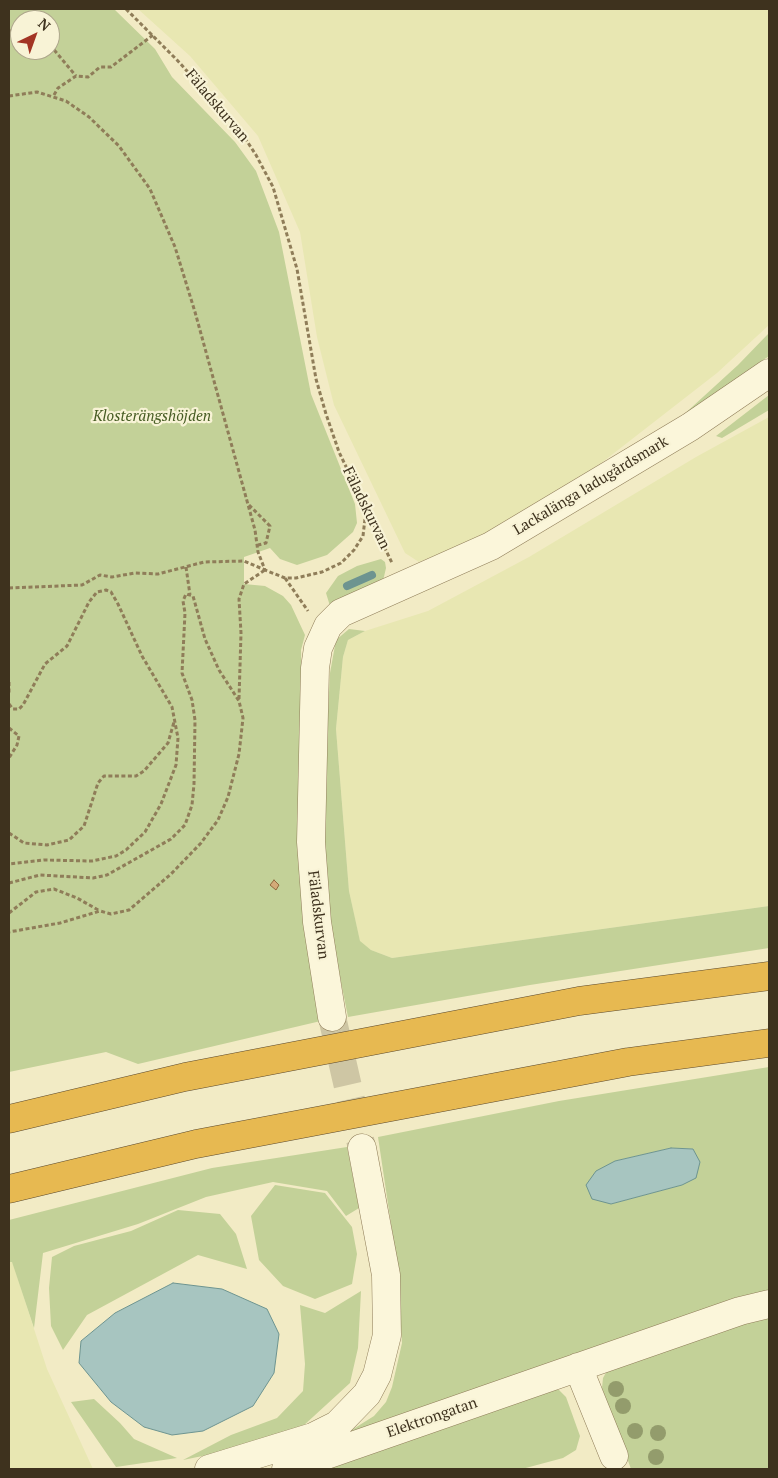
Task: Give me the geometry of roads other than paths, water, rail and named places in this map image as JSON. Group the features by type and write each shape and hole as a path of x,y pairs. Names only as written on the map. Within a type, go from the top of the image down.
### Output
{"highway":[{"path":"9,1119 186,1077 580,1001 769,976"},
{"path":"9,1189 196,1144 628,1062 769,1043"}],"street":[{"name":"Lackalänga ladugårdsmark","path":"404,586 491,546 690,427 769,373"},
{"name":"Fäladskurvan","path":"332,1017 317,922 311,842 318,648 323,634 334,618 341,613 404,586"},
{"path":"209,1469 313,1437 338,1425 367,1394 377,1375 387,1335 386,1274 362,1148"},
{"name":"Elektrongatan","path":"286,1469 740,1311 769,1304"},
{"path":"578,1367 614,1456"}],"water":[{"path":"671,1148 693,1149 700,1162 696,1178 682,1185 611,1204 592,1199 586,1185 596,1171 615,1161"},
{"path":"173,1283 222,1289 267,1309 279,1334 274,1373 253,1406 203,1431 172,1435 144,1427 111,1402 79,1363 81,1341 115,1313"}],"waterway":[{"path":"347,586 372,575"}],"tunnel":[{"path":"332,1017 362,1148"}],"park label":[{"name":"Klosterängshöjden","path":"152,417"}]}
